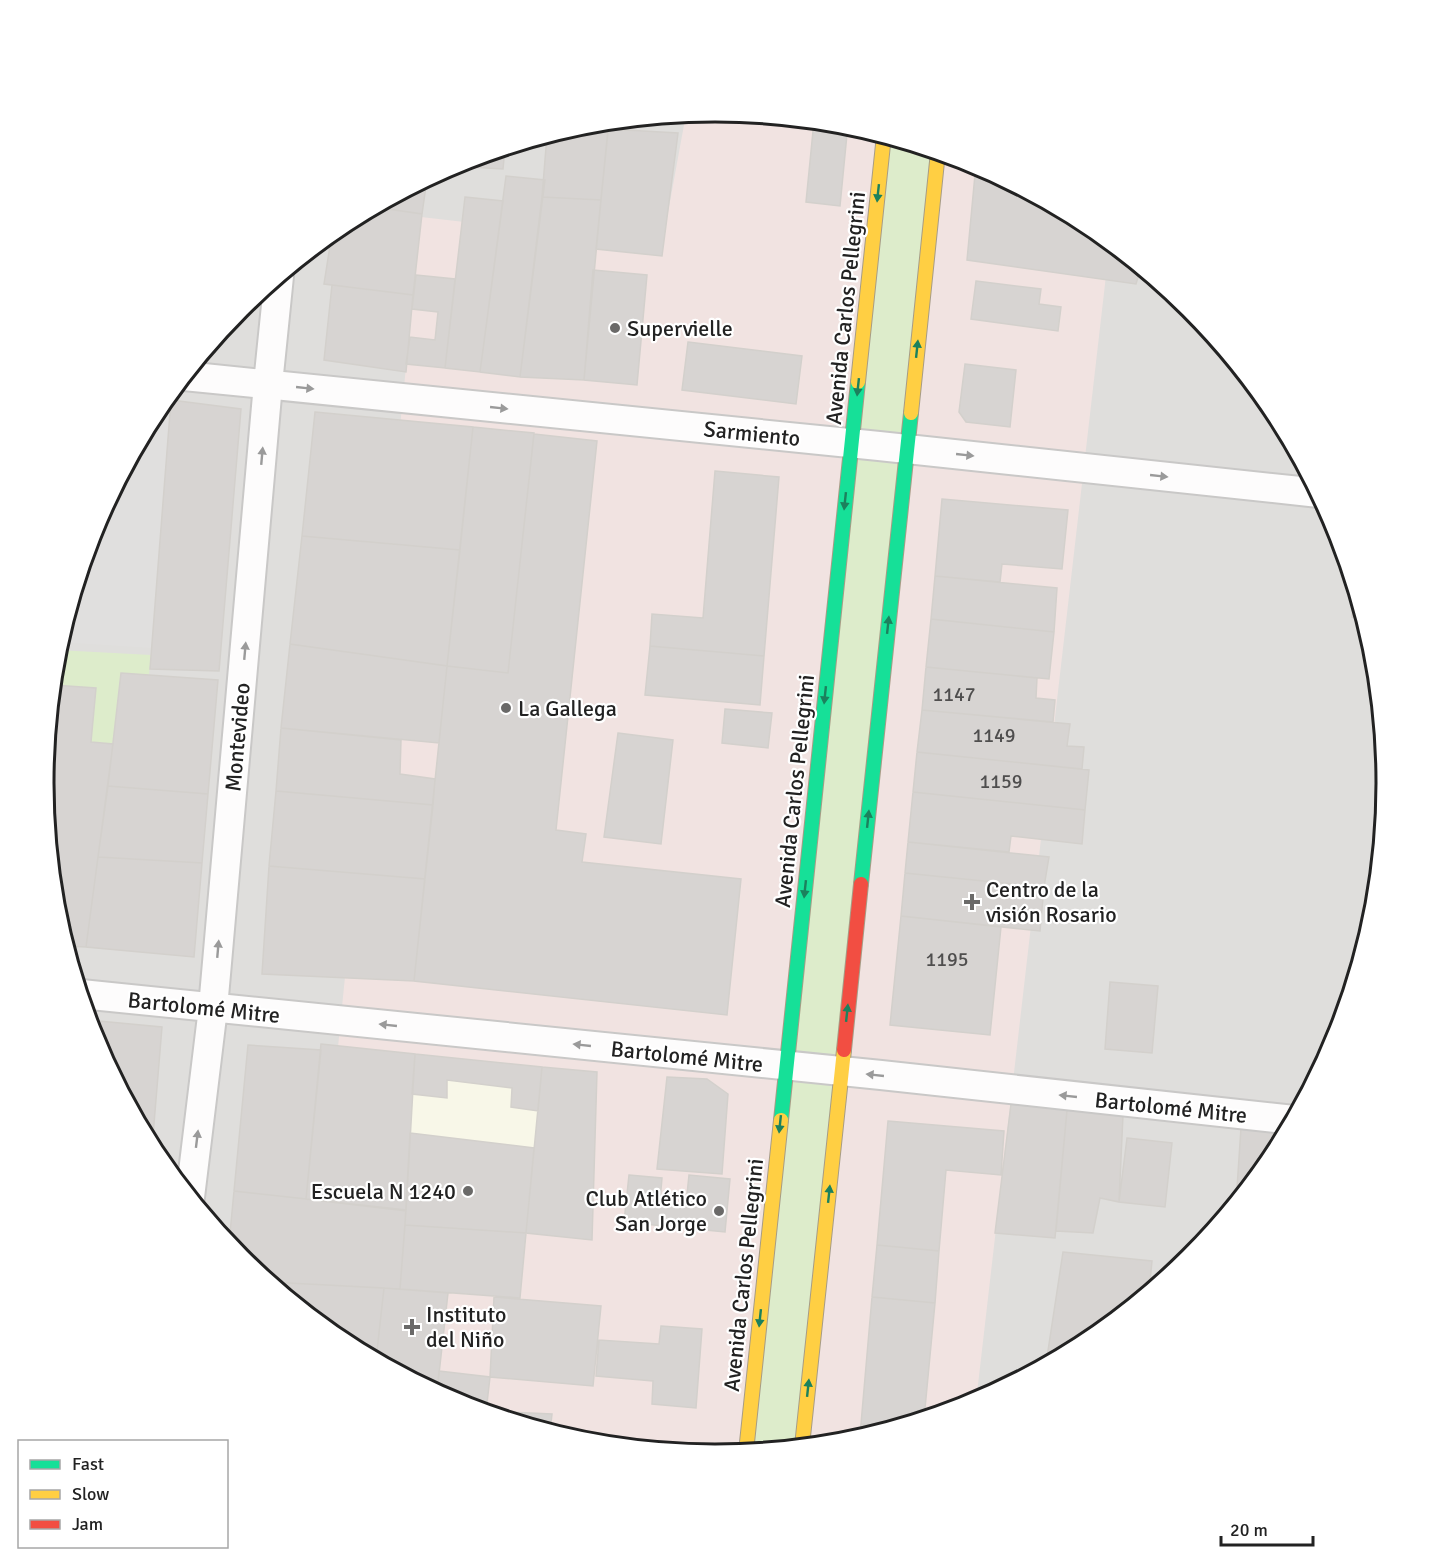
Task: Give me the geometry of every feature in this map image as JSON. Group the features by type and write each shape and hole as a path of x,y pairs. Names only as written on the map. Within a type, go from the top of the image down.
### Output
{"main road":[{"name":"Avenida Carlos Pellegrini","path":"747,1443 883,143"},
{"path":"803,1439 937,160"}],"street":[{"name":"Montevideo","path":"191,1186 213,1008 278,287"},
{"name":"Sarmiento","path":"194,377 1310,492"},
{"name":"Bartolomé Mitre","path":"89,995 842,1071 1285,1119"}],"shaded area":[{"path":"716,122 802,127 845,134 928,157 1008,190 1046,210 1109,251 977,1390 887,1422 802,1439 759,1443 672,1443 586,1432 544,1422 462,1394 423,1376 385,1356 312,1307 421,217 662,245 684,123"},
{"path":"672,123 759,123 845,134 887,144 969,172 1008,190 1046,210 1118,258 1183,315 1213,347 1266,415 1288,452 1309,490 1342,570 1364,654 1376,740 1376,826 1364,912 1354,954 1342,996 1309,1076 1266,1151 1240,1186 1213,1219 1152,1280 1118,1308 1046,1356 969,1394 928,1409 845,1432 802,1439 759,1443 672,1443 586,1432 544,1422 462,1394 423,1376 385,1356 313,1308 248,1251 218,1219 165,1151 122,1076 89,996 77,954 67,912 55,826 55,740 60,697 67,654 89,570 122,490 143,452 165,415 218,347 248,315 313,258 385,210 462,172 503,157 586,134 629,127"},
{"path":"170,408 152,648 70,643 89,570 104,530 122,490"},
{"name":"Escuela N 1240","path":"415,1054 542,1067 520,1298 448,1293 438,1383 378,1352 384,1288 400,1289"}],"green space":[{"path":"883,143 937,160 803,1439 747,1443"},
{"path":"68,651 151,655 149,675 121,673 113,744 91,742 60,696"}],"building":[{"path":"813,129 847,134 840,206 806,202"},
{"path":"608,130 601,200 542,197 546,143"},
{"path":"608,130 678,133 662,256 596,249"},
{"path":"504,157 503,169 475,167"},
{"path":"975,175 1046,210 1083,233 1139,275 1136,284 967,260"},
{"path":"506,176 545,180 520,377 480,372"},
{"path":"426,189 422,214 387,209"},
{"path":"465,197 503,201 480,372 445,368"},
{"path":"542,197 601,200 584,380 520,377"},
{"path":"387,209 422,214 413,295 324,284 330,246 348,233"},
{"name":"Supervielle","path":"593,270 647,275 637,385 584,380"},
{"path":"416,275 455,279 445,368 406,364 410,337 435,340 438,312 412,309"},
{"path":"976,281 1041,289 1039,304 1061,307 1058,331 971,319"},
{"path":"332,285 413,295 406,372 324,360"},
{"path":"688,342 802,356 796,404 682,390"},
{"path":"965,364 1016,370 1010,427 966,422 959,412"},
{"path":"176,401 241,409 219,671 150,669 170,408"},
{"path":"315,412 473,427 460,550 302,536"},
{"path":"473,427 534,433 508,673 447,666"},
{"name":"La Gallega","path":"534,434 597,441 556,830 586,834 582,862 741,879 727,1015 414,981 447,666 508,673"},
{"path":"715,471 779,477 764,656 650,646 652,614 703,618"},
{"path":"942,499 1068,510 1062,569 1002,564 1000,582 935,576"},
{"path":"302,536 460,550 447,666 290,644"},
{"path":"935,576 1057,588 1054,632 931,619"},
{"path":"931,619 1054,632 1049,679 926,667"},
{"path":"290,644 447,666 439,743 281,728"},
{"path":"650,646 764,656 760,705 645,695"},
{"path":"926,667 1037,678 1036,698 1055,700 1053,722 922,710"},
{"path":"121,673 218,680 208,794 108,786"},
{"path":"62,686 96,688 91,742 113,744 86,947 75,946 67,912 55,826 55,740"},
{"path":"725,709 772,713 768,748 722,743"},
{"path":"922,710 1070,724 1067,746 1084,747 1082,769 917,752"},
{"path":"281,728 401,740 400,774 435,779 433,805 276,791"},
{"path":"618,733 673,740 661,844 604,837"},
{"path":"917,752 1089,770 1085,810 913,792"},
{"path":"108,786 208,794 202,863 98,857"},
{"path":"276,791 433,805 425,879 269,866"},
{"path":"913,792 1085,810 1082,844 1011,836 1009,852 908,842"},
{"path":"908,842 1049,857 1044,887 905,873"},
{"path":"98,857 202,863 194,957 86,947"},
{"path":"269,866 425,879 414,981 262,974"},
{"name":"Centro de la visión Rosario","path":"905,873 1044,887 1040,931 901,916"},
{"path":"901,916 1001,927 990,1035 890,1025"},
{"path":"1110,982 1158,986 1152,1053 1105,1049"},
{"path":"98,1021 162,1027 153,1131 122,1076"},
{"path":"321,1044 415,1054 406,1211 306,1199"},
{"path":"248,1045 321,1050 306,1199 234,1191"},
{"path":"415,1054 542,1067 538,1111 511,1107 512,1088 447,1080 447,1098 412,1094"},
{"path":"542,1067 597,1072 592,1240 526,1233"},
{"path":"667,1077 707,1079 728,1094 722,1174 657,1169"},
{"path":"1011,1104 1067,1110 1055,1238 995,1233"},
{"path":"1067,1110 1123,1115 1119,1202 1100,1198 1093,1233 1056,1231"},
{"path":"888,1121 1004,1131 1001,1175 946,1170 939,1251 877,1245"},
{"path":"1241,1128 1278,1131 1266,1151 1237,1190"},
{"path":"410,1133 534,1148 526,1233 405,1225"},
{"path":"1127,1138 1172,1143 1165,1207 1119,1202"},
{"path":"629,1175 662,1178 660,1201 686,1204 689,1175 730,1179 725,1232 624,1222"},
{"path":"234,1191 406,1210 400,1289 282,1283 230,1232"},
{"path":"405,1225 526,1233 520,1298 400,1289"},
{"path":"877,1245 939,1251 935,1303 872,1297"},
{"path":"1063,1252 1152,1261 1150,1282 1118,1308 1047,1355"},
{"path":"282,1283 384,1288 377,1351 313,1308"},
{"name":"Instituto del Niño","path":"384,1288 448,1293 438,1383 377,1351"},
{"path":"494,1297 601,1306 593,1386 490,1377"},
{"path":"872,1297 935,1303 925,1410 874,1425 861,1424"},
{"path":"661,1326 702,1329 696,1408 652,1404 653,1381 596,1376 599,1340 659,1344"},
{"path":"439,1371 490,1377 487,1403 462,1394 438,1383"},
{"path":"513,1412 552,1414 551,1424"},
{"path":"861,1424 874,1425 860,1428"}],"traffic: fast":[{"path":"781,1120 858,382"},
{"path":"861,884 911,413"}],"traffic: slow":[{"path":"858,382 883,143"},
{"path":"911,413 937,160"},
{"path":"803,1439 844,1050"},
{"path":"747,1443 781,1120"}],"traffic: jam":[{"path":"844,1050 861,884"}],"place":[{"name":"Supervielle","path":"615,328"},
{"name":"La Gallega","path":"506,708"},
{"name":"Centro de la visión Rosario","path":"972,902"},
{"name":"Escuela N 1240","path":"468,1191"},
{"name":"Club Atlético San Jorge","path":"719,1211"},
{"name":"Instituto del Niño","path":"412,1327"}]}
